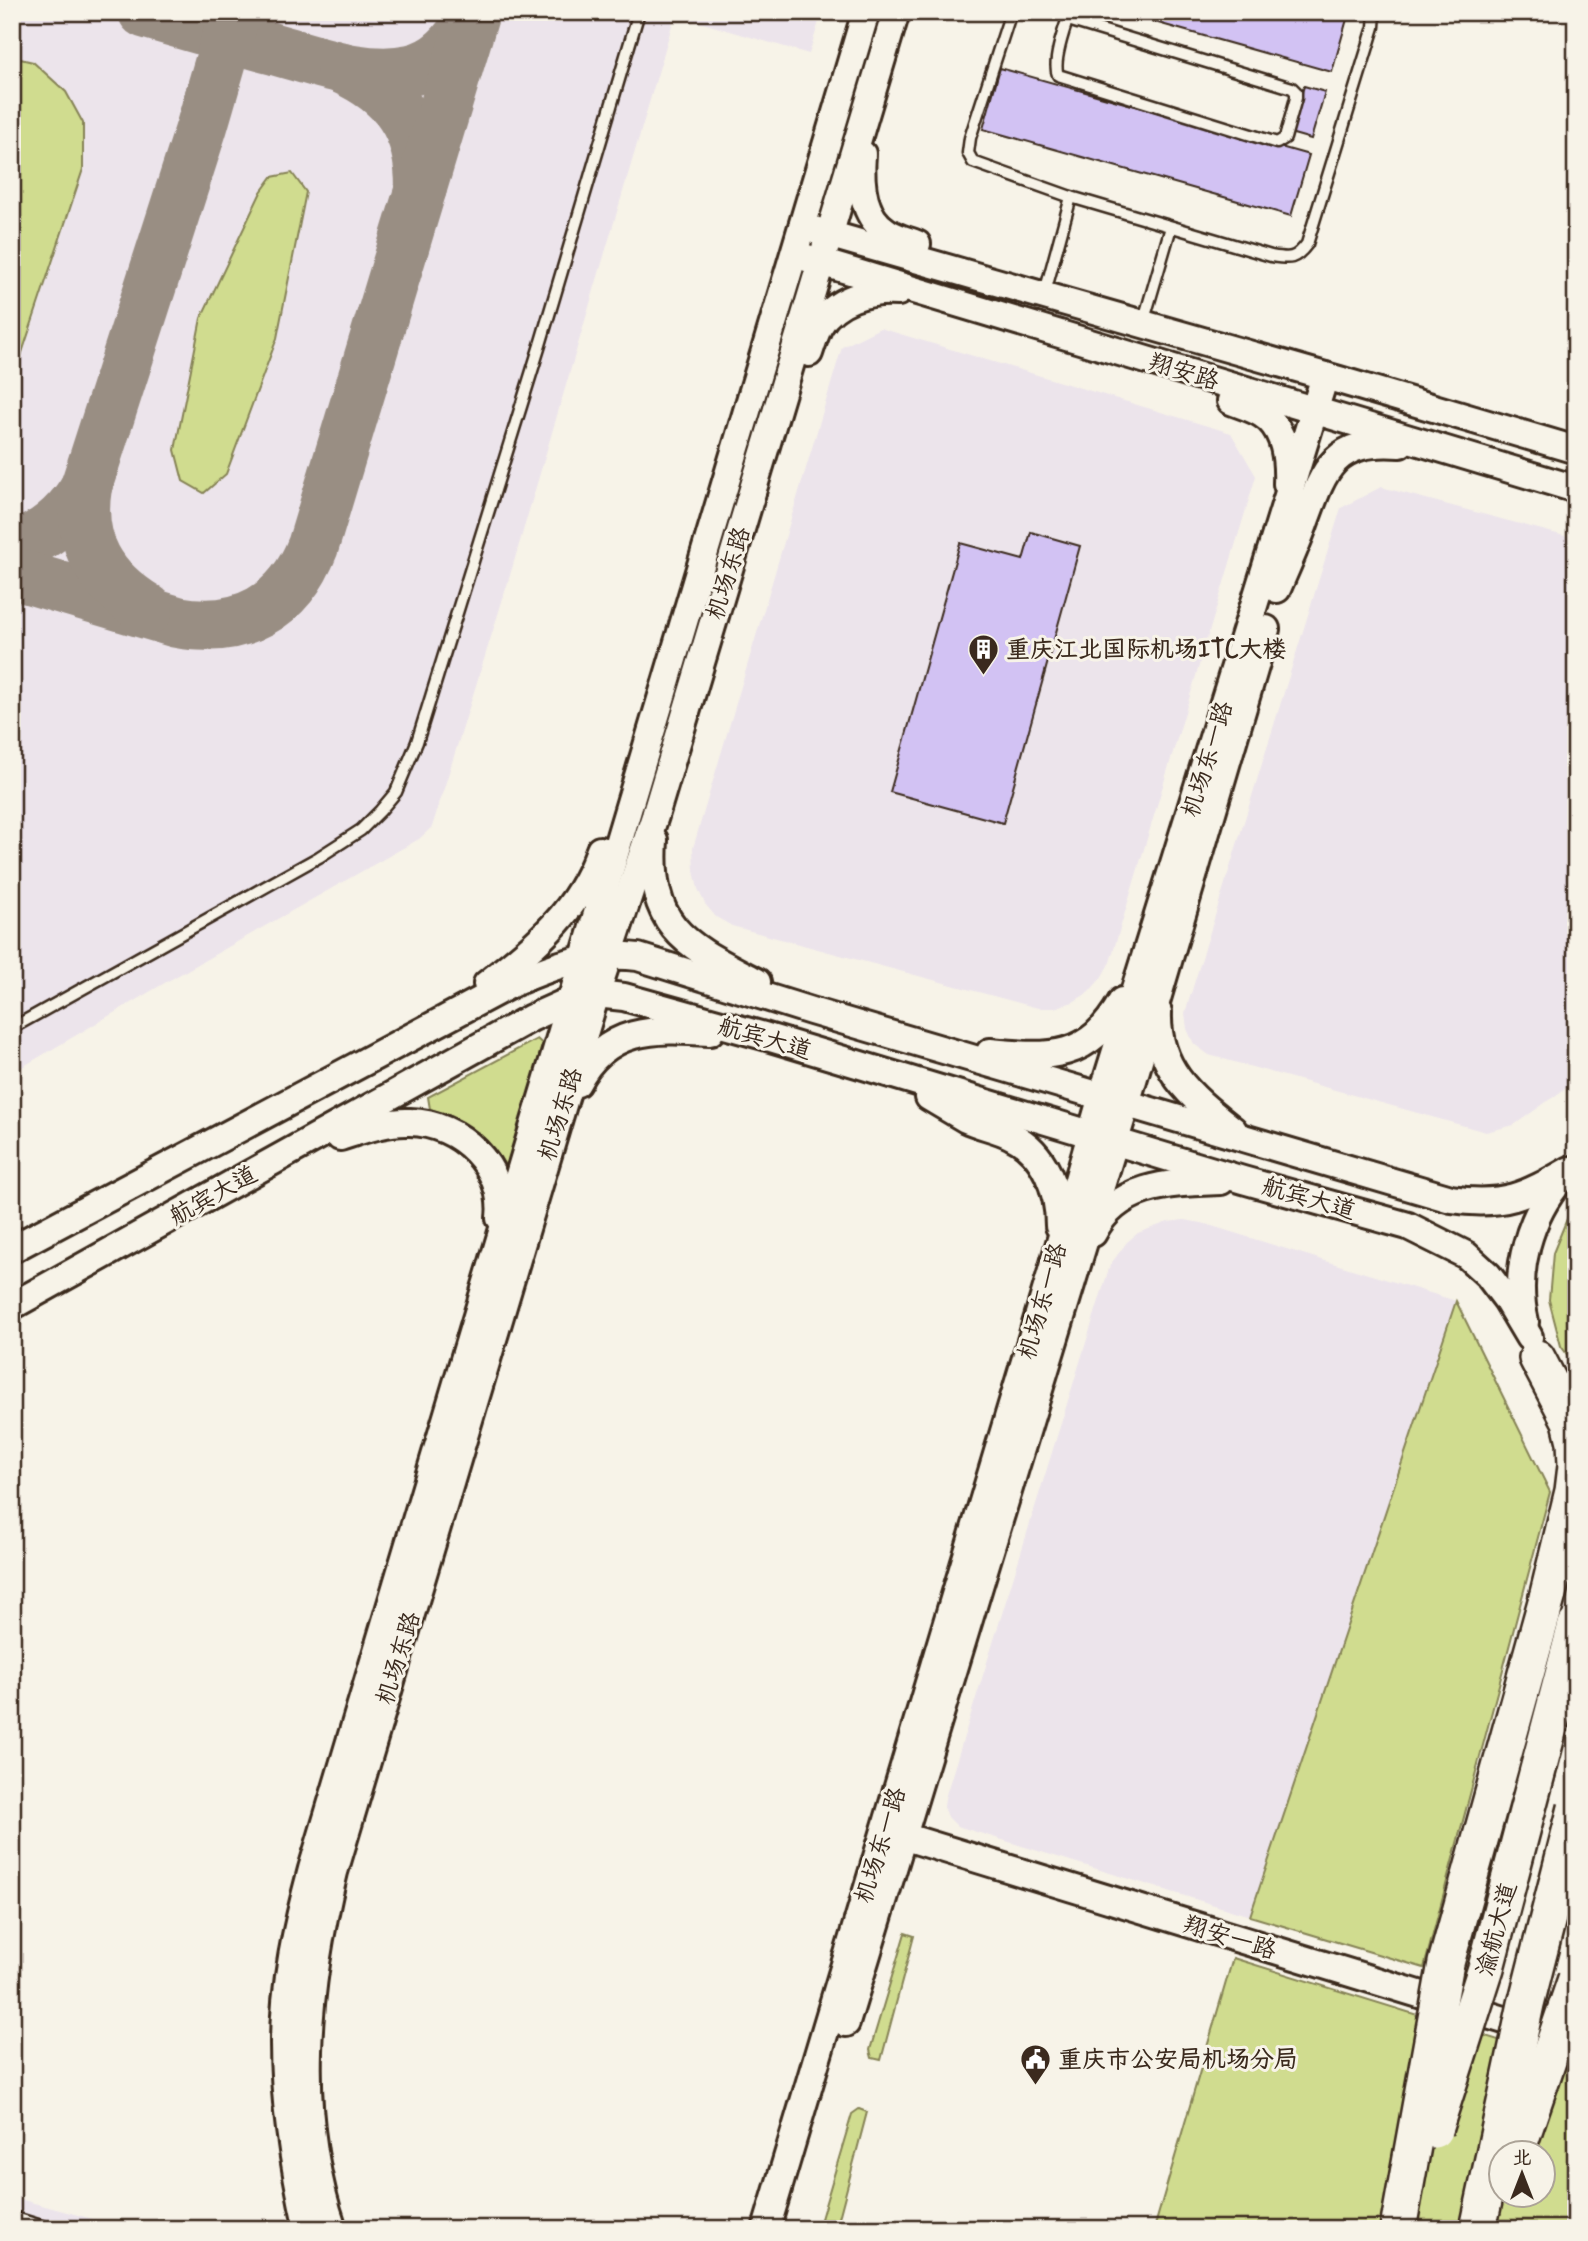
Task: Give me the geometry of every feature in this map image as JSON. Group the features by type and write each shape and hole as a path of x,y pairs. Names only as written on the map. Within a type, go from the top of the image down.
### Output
{"highway":[{"path":"1400,2229 1446,1963 1547,1598 1573,1491 1576,1442 1570,1421 1533,1348"},
{"name":"渝航大道","path":"1400,2229 1486,1968 1576,1625"},
{"name":"渝航大道","path":"1478,2229 1527,2004 1576,1808"},
{"path":"1521,2140 1576,1979"},
{"path":"1490,2229 1496,2210"}],"main road":[{"name":"机场东路","path":"308,2229 289,2127 284,2041 294,1945 316,1855 497,1247 596,956 638,773 866,12"},
{"name":"机场东路","path":"596,956 655,816 897,12"},
{"path":"866,114 861,182 869,211 877,223 886,232 897,237 980,264 1032,293"},
{"name":"翔安路","path":"800,226 1572,448"},
{"name":"翔安路","path":"792,253 1576,489"},
{"path":"771,433 800,380 818,328 827,315 854,298 875,292 930,295"},
{"path":"1144,360 1198,391 1250,408 1264,414 1273,423 1280,435 1287,466 1285,507"},
{"name":"机场东一路","path":"783,2229 894,1834 1102,1138 1114,1100 1158,993 1277,589 1332,378"},
{"name":"机场东一路","path":"1114,1100 1143,963 1285,507 1322,413"},
{"path":"1277,589 1319,483 1332,463 1341,455 1362,446 1394,444 1433,447"},
{"path":"441,1021 525,954 559,923 592,872 608,829 638,773"},
{"path":"655,816 655,880 659,899 676,930 697,950 811,1011"},
{"name":"航宾大道","path":"12,1249 513,982 596,956 638,957 811,1011 1451,1199 1496,1202 1517,1198 1538,1189 1573,1167"},
{"path":"934,1047 1026,1055 1070,1050 1091,1040 1111,1021 1143,963"},
{"path":"727,1026 702,1007 703,994 711,990 811,1011"},
{"path":"1158,993 1157,1023 1167,1062 1189,1094 1242,1138"},
{"name":"机场东路","path":"333,2229 319,2176 307,2083 310,2006 323,1918 338,1858 560,1115 583,997"},
{"name":"航宾大道","path":"12,1306 531,1018 583,997 624,997 1409,1226 1466,1255 1488,1275 1507,1300 1548,1378 1576,1410"},
{"path":"560,1115 593,1058 629,1035 666,1030 764,1037"},
{"path":"888,1074 968,1119 1023,1142 1035,1154 1045,1167 1059,1208 1063,1272"},
{"path":"282,1156 390,1123 428,1124 444,1129 474,1149 494,1177 501,1210 497,1247"},
{"path":"1533,1348 1521,1292 1527,1247 1544,1204 1573,1167"},
{"path":"1063,1272 1098,1222 1118,1203 1133,1194 1170,1183 1244,1180"},
{"name":"机场东一路","path":"766,2229 894,1834"},
{"name":"翔安一路","path":"894,1834 1576,2042"}],"lane":[{"path":"12,1028 319,857 361,830 396,792 405,775 421,728 536,358 639,12"},
{"path":"1011,12 970,138 968,153 972,162 1072,197 1288,259 1299,255 1307,244 1374,27 1375,12"},
{"path":"1069,16 1292,88 1296,92 1296,98 1285,138 1276,143 1058,75 1055,66 1069,16"},
{"path":"1032,293 1072,197"},
{"path":"1143,324 1171,227"},
{"path":"12,2217 51,2229"}],"shaded area":[{"path":"12,12 822,12 809,54 675,15 508,582 432,827 419,839 12,1073"},
{"path":"880,328 1231,433 1256,476 1110,962 1089,992 1073,1002 1054,1008 1038,1008 732,926 716,917 705,904 698,889 693,848 842,347"},
{"path":"1381,487 1576,539 1576,1081 1514,1125 1486,1132 1209,1055 1194,1044 1187,1029 1185,1013 1341,508"},
{"path":"1184,1220 1202,1223 1456,1301 1250,1916 957,1826 946,1815 944,1807 1110,1265 1127,1242 1138,1233 1168,1222"},
{"path":"12,2197 129,2229 12,2229"}],"green space":[{"path":"12,57 33,62 66,92 83,123 83,169 12,383"},
{"path":"292,173 306,192 277,338 226,474 204,493 183,481 175,450 201,318 261,192 272,177"},
{"path":"537,1039 546,1047 509,1165 505,1165 473,1129 453,1117 430,1109 428,1097"},
{"path":"1576,1204 1576,1367 1561,1346 1549,1300 1553,1253 1571,1209"},
{"path":"1456,1301 1550,1492 1424,1968 1250,1916"},
{"path":"905,1933 914,1936 881,2060 872,2058 870,2050"},
{"path":"1233,1958 1576,2064 1576,2229 1154,2229"},
{"path":"859,2109 867,2112 839,2218 872,2229 818,2229 852,2114"}],"building":[{"path":"1119,12 1349,12 1332,72"},
{"path":"1000,68 1309,155 1291,216 983,129"},
{"path":"1304,86 1325,92 1311,139 1290,133"},
{"name":"重庆江北国际机场ITC大楼","path":"1031,532 1080,546 1003,823 890,792 960,543 1023,560"}],"taxiway":[{"path":"144,12 325,64 377,73 411,70 439,58 460,36 470,19"},
{"path":"147,609 116,586 96,558 85,526 86,487 202,126 235,12"},
{"path":"12,573 177,622 200,625 222,624 242,619 277,600 291,585 313,546 474,12"},
{"path":"342,68 377,88 402,114 416,147 421,188"},
{"path":"12,548 55,525 72,508 86,487"}],"place":[{"name":"重庆江北国际机场ITC大楼","path":"983,676"},
{"name":"重庆市公安局机场分局","path":"1035,2086"}]}
